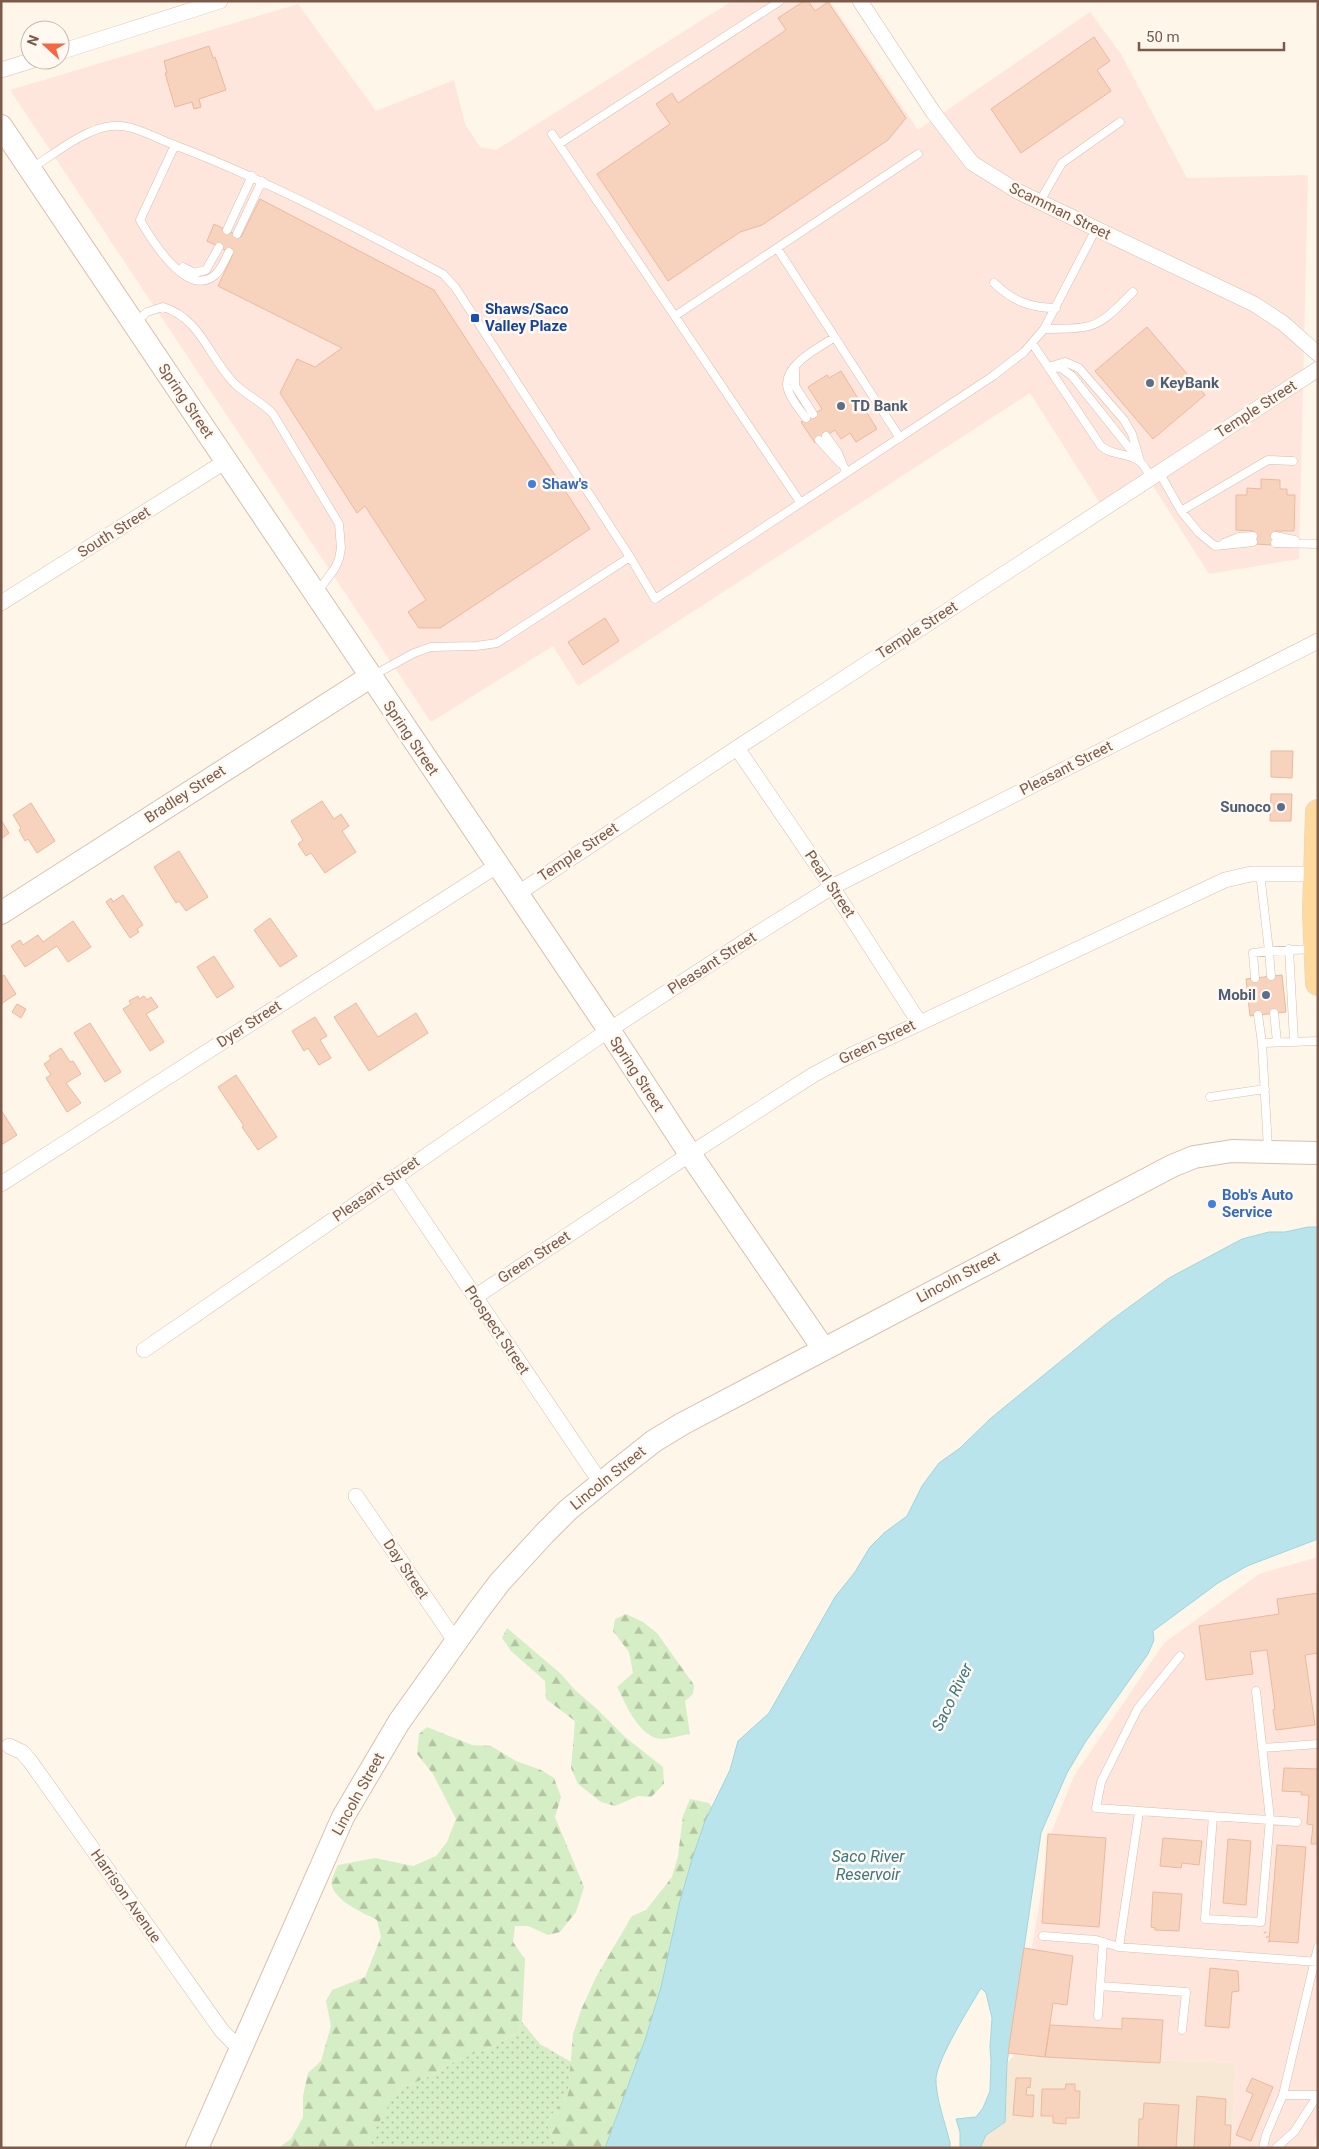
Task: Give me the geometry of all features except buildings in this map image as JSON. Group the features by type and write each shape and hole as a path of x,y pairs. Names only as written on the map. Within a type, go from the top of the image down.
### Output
{"main road":[{"path":"1318,812 1316,874 1318,983"}],"street":[{"path":"70,49 220,1"},
{"name":"Scamman Street","path":"860,1 933,112 972,162 1017,191 1254,304 1283,323 1318,354"},
{"path":"1,70 20,64"},
{"name":"Spring Street","path":"1,126 609,1030 690,1154 823,1348"},
{"name":"Temple Street","path":"517,894 737,748 1318,369"},
{"name":"South Street","path":"1,603 226,461"},
{"name":"Pleasant Street","path":"144,1350 394,1176 609,1030 746,940 832,887 1318,641"},
{"name":"Bradley Street","path":"1,913 370,677"},
{"name":"Pearl Street","path":"737,748 832,887 919,1022"},
{"name":"Dyer Street","path":"1,1184 498,865"},
{"name":"Green Street","path":"475,1297 690,1154 828,1066 1224,880 1260,874 1316,874"},
{"name":"Lincoln Street","path":"197,2148 351,1801 399,1722 484,1604 517,1563 568,1510 654,1441 675,1428 823,1348 1172,1166 1205,1154 1232,1151 1318,1153"},
{"name":"Prospect Street","path":"394,1176 601,1483"},
{"name":"Day Street","path":"356,1496 456,1642"},
{"name":"Harrison Avenue","path":"9,1746 22,1752 30,1761 222,2031 234,2043 242,2046"}],"lane":[{"path":"559,144 780,1"},
{"path":"1040,201 1062,163 1120,122"},
{"path":"30,169 92,132 110,126 141,131 252,176 443,274 455,287 630,557 655,599 800,502 845,469 900,438 993,376 1024,352 1044,329 1096,229"},
{"path":"552,134 800,502"},
{"path":"174,145 140,220 162,254 190,277 204,281 216,274 229,252"},
{"path":"675,316 918,154"},
{"path":"227,230 252,176"},
{"path":"237,234 262,181"},
{"path":"162,254 194,273 206,270 219,247"},
{"path":"777,248 900,438"},
{"path":"994,283 1002,291 1021,303 1041,308 1056,308"},
{"path":"1044,329 1091,326 1102,320 1133,292"},
{"path":"134,324 147,312 163,307 182,315 196,330 236,385 265,404 273,414 339,524 341,548 335,568 315,595"},
{"path":"809,416 795,386 794,373 799,361 835,337"},
{"path":"1032,343 1101,446 1112,452 1140,461"},
{"path":"1048,367 1065,362 1079,368 1129,428 1140,461"},
{"path":"1048,367 1061,368 1072,376 1140,461 1155,475 1199,533 1215,546 1254,539"},
{"path":"823,438 838,454 845,469"},
{"path":"1181,511 1268,460 1293,461"},
{"path":"1275,539 1318,544"},
{"path":"370,677 414,653 431,647 476,646 497,643 630,557"},
{"path":"1260,874 1271,976"},
{"path":"1289,949 1294,1042"},
{"path":"1255,978 1252,953 1289,949 1316,949"},
{"path":"1274,1013 1277,1042"},
{"path":"1258,1015 1262,1043 1268,1151"},
{"path":"1262,1043 1318,1041"},
{"path":"1210,1097 1265,1089"},
{"path":"1180,1656 1138,1708 1101,1782 1096,1808 1297,1822"},
{"path":"1213,1816 1205,1919 1261,1922 1270,1819 1256,1691"},
{"path":"1262,1748 1318,1744"},
{"path":"1120,1947 1139,1812"},
{"path":"1043,1936 1103,1942 1120,1947 1316,1961"},
{"path":"1098,2016 1103,1942"},
{"path":"1262,2148 1283,2096 1318,1947"},
{"path":"1100,1986 1186,1992 1182,2030"},
{"path":"1283,2096 1318,2095"},
{"path":"1276,2148 1294,2132 1318,2095"}],"path":[{"path":"1261,1922 1268,1944 1277,1946 1284,1959"}],"shaded area":[{"path":"732,1 830,1 918,130 1090,12 1121,54 1187,178 1308,175 1299,559 1209,574 1146,475 1101,505 1030,393 578,686 553,646 431,722 10,90 298,4 376,111 454,80 465,124 480,147 496,150"},
{"path":"1318,1557 1318,2131 1312,2148 1231,2148 1236,2063 1014,2055 1051,1833 1074,1776 1164,1643 1259,1574"},
{"path":"1014,2055 1236,2063 1231,2148 980,2148 986,2135 1005,2122 1007,2063"}],"green space":[{"path":"626,1614 643,1622 657,1633 694,1685 693,1694 685,1701 690,1734 665,1739 654,1737 640,1727 629,1711 617,1687 633,1673 629,1652 613,1631 615,1619"},
{"path":"507,1628 561,1674 575,1690 625,1737 663,1767 664,1784 651,1797 638,1796 615,1806 601,1802 578,1784 571,1768 575,1721 546,1699 545,1681 511,1651 502,1638"},
{"path":"427,1727 472,1745 491,1746 516,1761 541,1770 554,1778 561,1797 555,1817 584,1887 576,1912 560,1932 548,1935 528,1926 515,1926 513,1942 525,1959 522,2022 518,2033 487,2049 457,2060 430,2076 398,2090 375,2129 370,2148 278,2148 291,2139 303,2117 303,2096 308,2073 321,2061 331,2026 326,2001 332,1990 365,1977 381,1937 377,1920 347,1904 335,1892 332,1886 332,1879 338,1865 375,1858 413,1866 436,1856 447,1842 456,1819 433,1774 417,1754 419,1734"},
{"path":"690,1799 709,1803 723,1822 628,2148 559,2148 555,2144 546,2121 568,2095 573,2034 581,2010 596,1977 632,1916 646,1910 672,1877 678,1856 683,1816"},
{"path":"522,2022 540,2044 571,2062 568,2095 546,2121 555,2144 559,2148 370,2148 374,2129 398,2090 430,2076 457,2060 487,2049 518,2033"}],"water":[{"name":"Saco River Reservoir","path":"1318,1227 1318,1539 1247,1566 1218,1583 1153,1631 1154,1640 1148,1654 1086,1741 1067,1773 1041,1833 1007,2063 1005,2122 986,2135 980,2148 960,2148 960,2132 956,2119 976,2117 983,2108 990,2091 992,2018 986,1993 981,1988 942,2058 936,2078 937,2093 950,2148 605,2148 646,2037 661,1987 680,1901 692,1859 705,1821 730,1770 738,1741 769,1713 835,1597 855,1572 870,1547 884,1533 907,1516 922,1486 939,1463 960,1448 991,1418 1110,1321 1169,1278 1242,1239 1269,1232 1285,1232"}],"place":[{"name":"Shaws/Saco Valley Plaze","path":"475,318"},
{"name":"KeyBank","path":"1150,383"},
{"name":"TD Bank","path":"841,406"},
{"name":"Shaw's","path":"532,484"},
{"name":"Sunoco","path":"1281,807"},
{"name":"Mobil","path":"1266,995"},
{"name":"Bob's Auto Service","path":"1212,1204"}],"water label":[{"name":"Saco River","path":"952,1697"}]}
